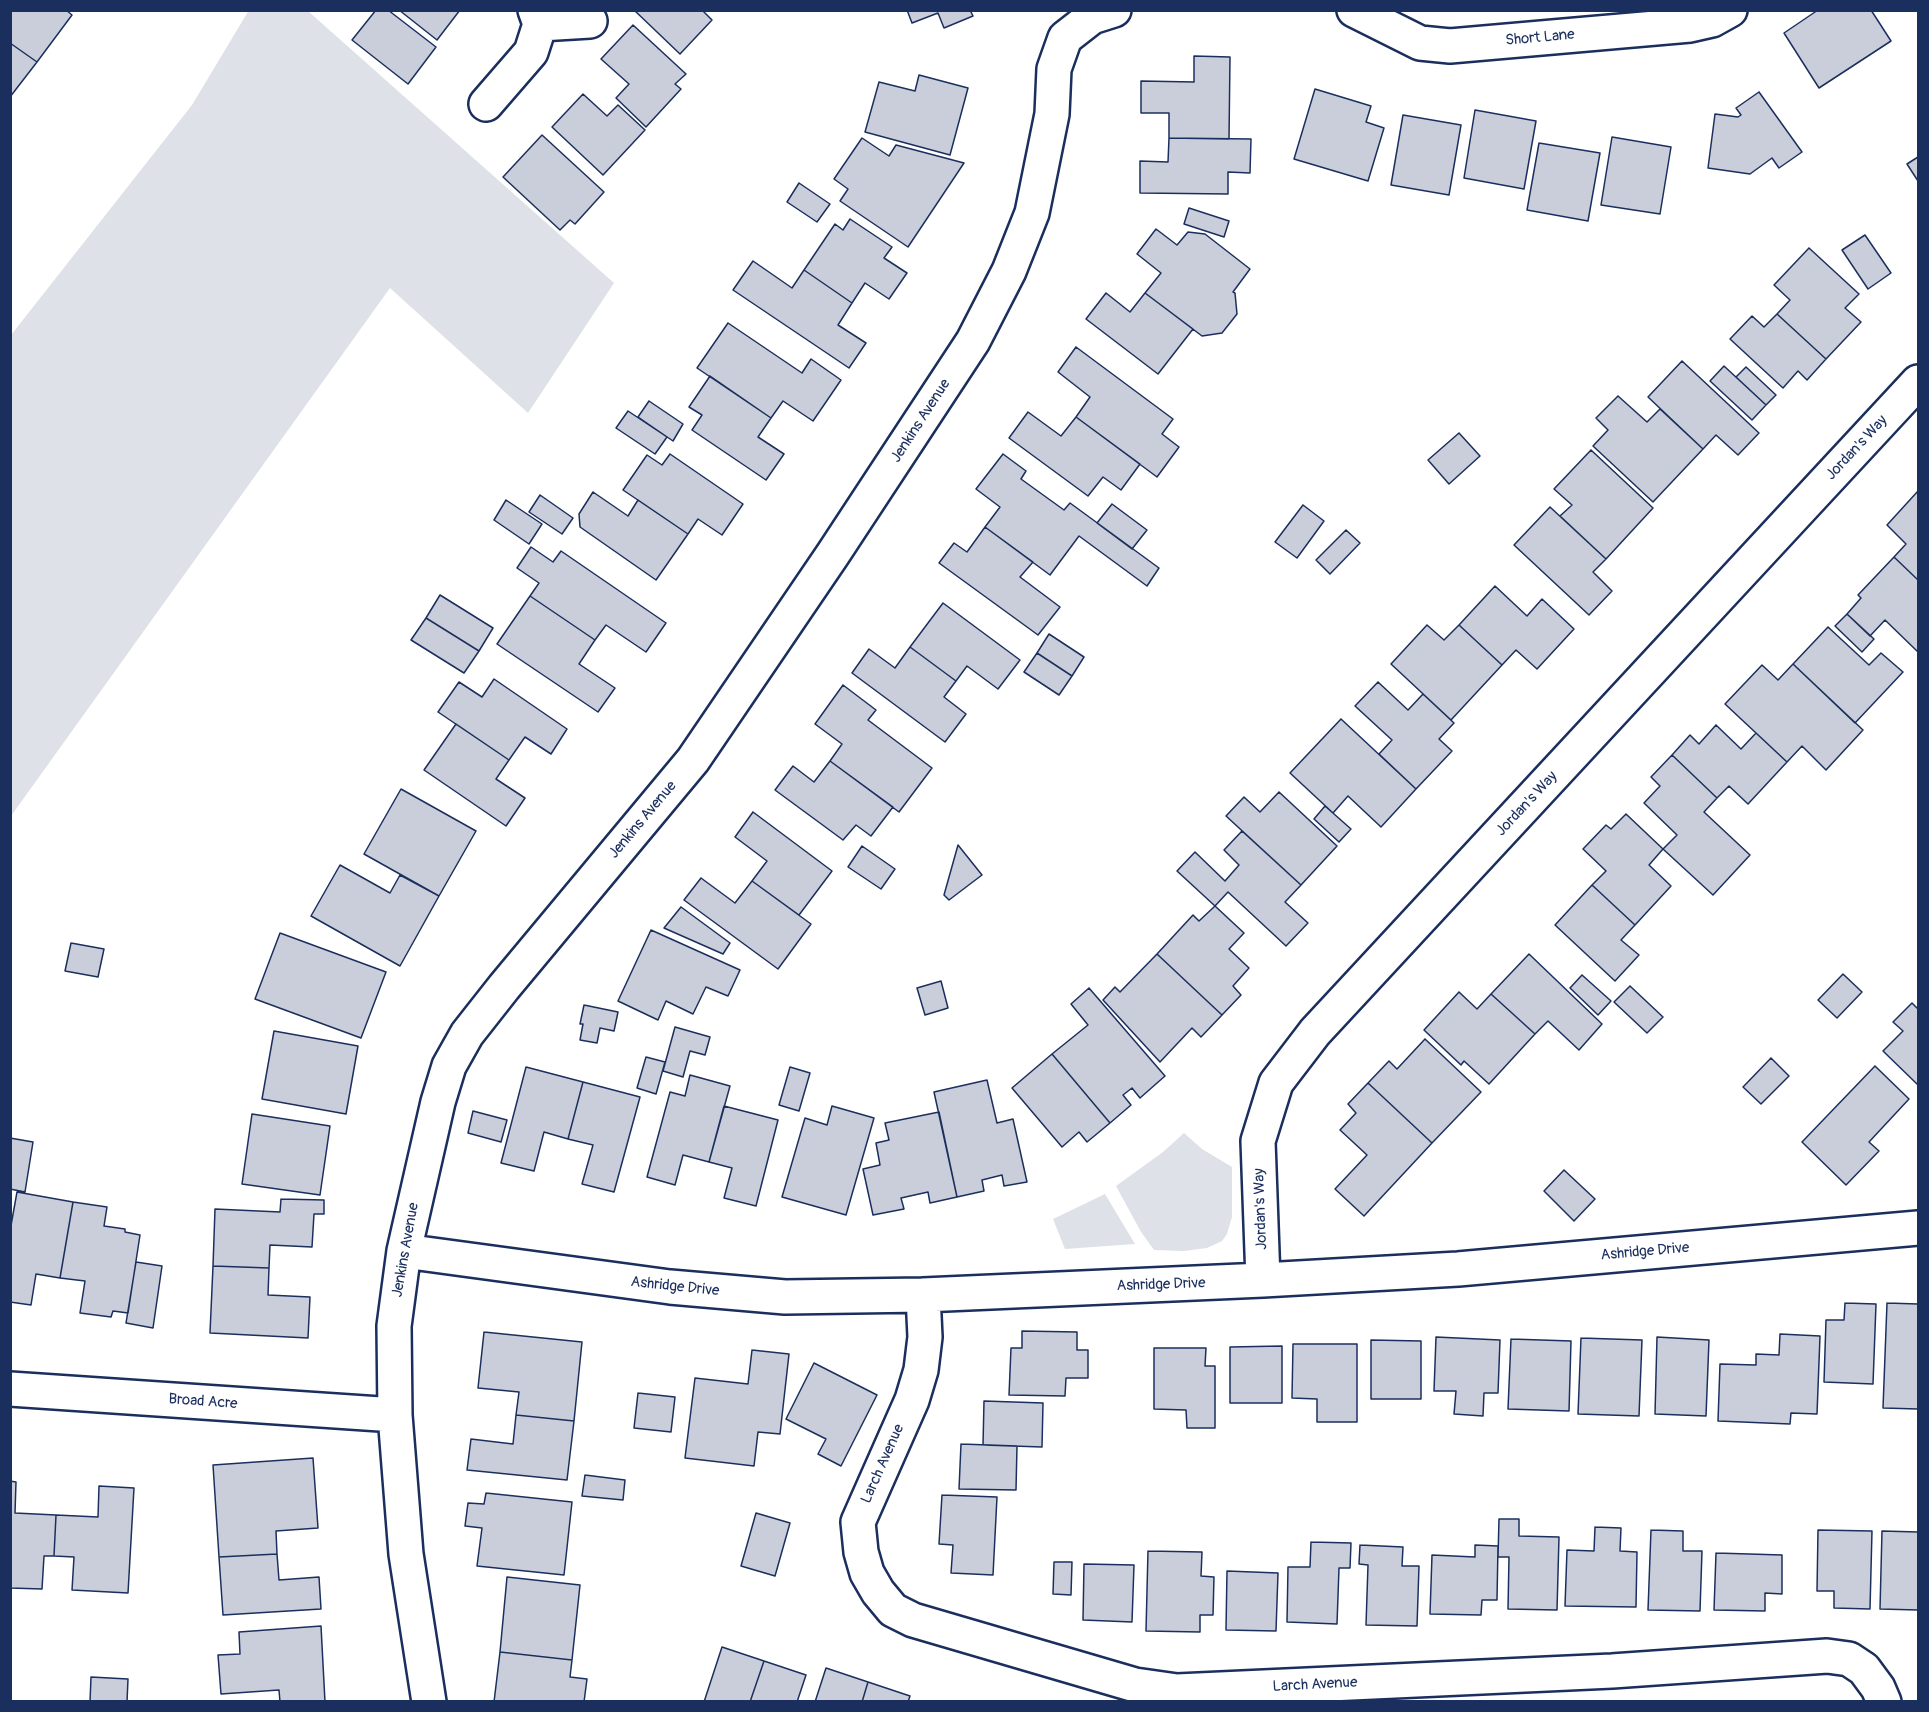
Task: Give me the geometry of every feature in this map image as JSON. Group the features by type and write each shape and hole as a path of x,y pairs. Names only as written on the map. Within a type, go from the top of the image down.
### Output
{"street":[{"name":"Jenkins Avenue","path":"429,1701 406,1554 395,1415 394,1326 404,1251 438,1102 453,1058 467,1034 504,987 693,760 833,554 973,341 1009,271 1032,213 1052,114 1054,69 1065,38 1092,17 1114,10"},
{"name":"Short Lane","path":"1354,10 1420,43 1450,46 1690,25 1712,20 1730,10"},
{"path":"486,104 531,52 538,17 590,21"},
{"name":"Jordan's Way","path":"1263,1280 1258,1141 1276,1083 1315,1032 1918,382"},
{"name":"Ashridge Drive","path":"404,1251 670,1287 774,1296 923,1295 1458,1269 1918,1228"},
{"name":"Larch Avenue","path":"923,1295 925,1337 921,1370 912,1400 858,1522 861,1552 867,1573 878,1592 893,1610 913,1620 1135,1684 1177,1691 1612,1671 1827,1656 1849,1659 1864,1669 1878,1688 1884,1701"},
{"name":"Broad Acre","path":"10,1389 395,1415"}],"shaded area":[{"path":"249,10 308,11 614,283 528,413 390,288 11,816 11,335 192,105"},
{"path":"1184,1133 1202,1149 1232,1167 1232,1217 1227,1234 1222,1241 1207,1248 1184,1251 1154,1250 1141,1232 1116,1186 1163,1152"},
{"path":"1105,1194 1135,1244 1065,1249 1053,1219"}],"building":[{"path":"10,10 66,10 72,15 37,62 10,43"},
{"path":"376,10 388,10 436,47 408,84 352,40"},
{"path":"399,10 460,10 437,40"},
{"path":"634,10 702,10 712,20 680,54"},
{"path":"907,10 970,10 973,16 944,28 938,13 912,23"},
{"path":"1818,10 1871,10 1891,41 1819,88 1784,33"},
{"path":"633,25 686,74 675,84 681,89 646,127 616,98 629,84 601,59"},
{"path":"10,43 37,62 10,97"},
{"path":"1194,56 1230,57 1229,139 1169,138 1169,113 1141,113 1141,81 1194,82"},
{"path":"919,75 968,88 950,155 865,132 879,82 915,91"},
{"path":"1315,89 1371,106 1366,122 1384,128 1368,181 1294,159"},
{"path":"1759,92 1802,152 1779,168 1772,158 1750,174 1708,168 1715,114 1738,117 1741,115 1736,108"},
{"path":"583,94 607,116 618,105 645,130 603,175 552,127"},
{"path":"1475,110 1536,121 1524,189 1464,178"},
{"path":"1403,115 1461,125 1449,195 1391,185"},
{"path":"542,135 604,192 575,224 570,220 560,230 503,177"},
{"path":"1612,137 1671,147 1660,214 1601,205"},
{"path":"862,138 889,156 896,145 964,163 908,247 840,201 848,189 834,179"},
{"path":"1169,138 1251,139 1250,173 1228,172 1228,194 1140,193 1140,161 1168,162"},
{"path":"1539,143 1600,153 1588,221 1527,210"},
{"path":"1918,157 1918,181 1907,164"},
{"path":"799,183 830,204 817,222 787,202"},
{"path":"1189,208 1229,221 1224,237 1184,224"},
{"path":"850,219 892,247 884,258 907,273 889,299 865,283 852,303 804,270 835,224 843,230"},
{"path":"1156,229 1177,245 1188,232 1205,234 1250,269 1233,292 1237,314 1222,333 1202,336 1145,293 1161,273 1137,254"},
{"path":"1865,235 1891,273 1868,289 1842,250"},
{"path":"1809,248 1859,294 1845,308 1861,322 1826,359 1777,314 1790,300 1774,285"},
{"path":"753,261 792,288 804,270 852,303 838,325 866,343 849,368 733,290"},
{"path":"1106,293 1130,312 1145,293 1193,329 1158,374 1086,319"},
{"path":"1777,314 1826,359 1807,380 1798,371 1783,388 1730,339 1752,316 1764,327"},
{"path":"728,323 802,373 811,359 841,380 813,421 783,401 771,418 697,368"},
{"path":"1076,347 1173,419 1162,434 1179,447 1157,477 1076,417 1090,397 1058,372"},
{"path":"1682,361 1759,433 1738,455 1716,435 1703,449 1648,397"},
{"path":"1724,366 1766,405 1752,420 1710,381"},
{"path":"1746,367 1776,395 1766,405 1736,377"},
{"path":"710,376 771,418 758,437 784,454 766,480 692,430 702,415 689,407"},
{"path":"1618,396 1647,422 1660,409 1703,449 1653,502 1593,446 1608,430 1596,418"},
{"path":"649,401 683,424 673,441 638,417"},
{"path":"628,411 667,437 655,454 616,428"},
{"path":"1028,412 1061,436 1076,417 1140,464 1121,490 1103,477 1088,496 1009,438"},
{"path":"1459,433 1480,456 1449,484 1428,460"},
{"path":"1591,450 1653,508 1606,559 1560,516 1572,505 1554,489"},
{"path":"670,454 743,504 722,535 698,519 688,534 623,490 647,455 662,465"},
{"path":"1003,454 1026,471 1021,479 1064,510 1070,503 1159,568 1147,586 1079,536 1050,575 985,527 1000,507 976,489"},
{"path":"1918,491 1918,580 1894,557 1906,544 1887,525"},
{"path":"593,492 628,516 638,500 688,534 656,580 580,527 579,514"},
{"path":"540,495 573,518 562,534 529,512"},
{"path":"506,500 542,524 529,544 494,520"},
{"path":"1112,504 1147,530 1132,549 1097,523"},
{"path":"1303,505 1324,521 1297,558 1275,542"},
{"path":"1550,507 1606,559 1593,572 1612,591 1589,615 1514,545"},
{"path":"985,527 1033,562 1020,577 1060,607 1038,635 939,563 954,543 967,552"},
{"path":"1346,530 1360,543 1330,574 1316,560"},
{"path":"531,547 553,562 561,551 666,623 646,652 606,625 595,640 530,596 539,583 517,568"},
{"path":"1894,557 1918,580 1918,652 1885,620 1870,636 1847,614 1861,598 1858,595"},
{"path":"1495,586 1527,616 1542,599 1574,629 1537,669 1516,650 1502,665 1459,625"},
{"path":"440,595 493,628 479,651 426,618"},
{"path":"530,596 595,640 579,664 615,688 598,712 497,644"},
{"path":"943,603 1020,660 998,689 967,666 956,681 910,647"},
{"path":"1847,614 1874,639 1862,652 1835,626"},
{"path":"426,618 479,651 464,673 411,640"},
{"path":"1427,625 1444,640 1459,625 1502,665 1451,720 1391,664"},
{"path":"1828,627 1869,665 1881,653 1903,672 1855,723 1793,664"},
{"path":"1049,634 1084,657 1072,676 1037,653"},
{"path":"910,647 956,681 944,697 966,714 945,742 852,673 869,649 895,668"},
{"path":"1037,653 1072,676 1059,695 1024,672"},
{"path":"1793,664 1863,730 1826,770 1802,746 1787,762 1725,704 1762,665 1778,680"},
{"path":"494,679 567,729 551,754 525,737 509,760 438,712 459,682 482,697"},
{"path":"1378,682 1408,710 1423,694 1454,723 1439,739 1452,751 1416,789 1379,754 1392,740 1355,706"},
{"path":"843,685 876,710 868,720 932,768 899,812 830,761 842,744 815,724"},
{"path":"1341,719 1416,789 1381,827 1348,796 1333,813 1290,773"},
{"path":"456,724 509,760 496,779 525,798 506,826 424,770"},
{"path":"1716,725 1741,749 1756,733 1787,762 1748,804 1729,786 1717,798 1672,755 1690,735 1699,744"},
{"path":"1672,755 1717,798 1704,812 1750,855 1713,895 1663,849 1677,835 1644,803 1660,786 1651,777"},
{"path":"830,761 893,807 871,836 856,825 843,840 775,790 793,766 814,782"},
{"path":"401,789 476,831 439,896 364,854"},
{"path":"1279,792 1337,846 1301,885 1226,816 1244,797 1260,812"},
{"path":"1325,806 1351,829 1339,842 1314,819"},
{"path":"753,812 832,871 799,915 752,881 767,861 735,837"},
{"path":"1626,814 1663,849 1649,865 1671,886 1635,925 1592,885 1606,871 1583,849 1606,825 1611,829"},
{"path":"1242,831 1301,885 1285,902 1308,923 1286,946 1228,892 1215,906 1177,871 1195,852 1225,881 1239,865 1224,850"},
{"path":"958,845 982,875 949,900 944,895"},
{"path":"862,846 895,869 881,889 848,867"},
{"path":"340,865 390,893 400,875 439,896 400,966 311,916"},
{"path":"701,878 735,903 752,881 811,924 778,969 684,900"},
{"path":"1592,885 1635,925 1621,940 1639,955 1615,981 1555,925"},
{"path":"1215,906 1244,933 1229,949 1249,968 1233,986 1241,995 1222,1015 1157,954 1193,915 1199,921"},
{"path":"681,907 730,943 723,954 664,928"},
{"path":"651,930 740,970 728,996 706,987 693,1014 666,1001 658,1020 618,1001"},
{"path":"280,933 386,972 361,1038 255,999"},
{"path":"71,943 104,949 98,977 65,971"},
{"path":"1157,954 1222,1015 1201,1037 1192,1028 1160,1062 1103,1000 1115,987 1120,992"},
{"path":"1529,954 1602,1024 1579,1050 1548,1021 1535,1034 1491,994"},
{"path":"1843,974 1862,992 1837,1018 1818,1000"},
{"path":"1582,975 1611,1001 1598,1015 1570,988"},
{"path":"941,981 948,1008 925,1015 917,988"},
{"path":"1630,986 1663,1017 1647,1033 1614,1002"},
{"path":"1089,988 1165,1076 1140,1098 1132,1088 1123,1095 1131,1105 1110,1123 1052,1054 1088,1025 1071,1004"},
{"path":"1459,992 1477,1009 1491,994 1535,1034 1489,1084 1464,1061 1461,1065 1424,1030"},
{"path":"1912,1003 1918,1009 1918,1085 1883,1051 1903,1031 1893,1022"},
{"path":"584,1005 618,1012 614,1031 600,1028 597,1043 580,1040 583,1024 580,1024"},
{"path":"675,1027 710,1037 705,1055 690,1051 683,1077 663,1071"},
{"path":"274,1031 358,1046 346,1114 262,1099"},
{"path":"1425,1039 1481,1092 1432,1143 1368,1083 1389,1061 1397,1069"},
{"path":"1052,1054 1110,1123 1087,1142 1079,1132 1062,1147 1012,1088"},
{"path":"646,1057 665,1062 656,1094 637,1088"},
{"path":"1771,1058 1789,1076 1761,1104 1743,1087"},
{"path":"1875,1066 1909,1099 1869,1142 1879,1151 1846,1185 1802,1142"},
{"path":"526,1067 583,1082 568,1139 544,1132 534,1171 501,1163"},
{"path":"790,1067 810,1073 799,1111 779,1105"},
{"path":"690,1075 730,1086 709,1162 683,1155 675,1185 647,1177 670,1092 685,1096"},
{"path":"987,1080 997,1123 1013,1119 1027,1182 1004,1186 1002,1175 982,1180 984,1191 957,1197 934,1092"},
{"path":"583,1082 640,1097 614,1192 582,1184 593,1145 568,1139"},
{"path":"1368,1083 1432,1143 1364,1216 1335,1189 1367,1155 1340,1130 1356,1113 1348,1104"},
{"path":"724,1106 778,1120 756,1206 724,1198 732,1168 709,1162"},
{"path":"832,1106 874,1118 846,1215 782,1197 805,1118 827,1125"},
{"path":"473,1111 507,1120 501,1142 468,1133"},
{"path":"939,1112 957,1197 930,1203 928,1192 901,1198 904,1209 873,1215 863,1169 880,1165 876,1143 889,1140 885,1123"},
{"path":"252,1114 330,1126 320,1195 242,1184"},
{"path":"10,1138 33,1142 25,1192 10,1189"},
{"path":"1564,1170 1595,1199 1574,1221 1544,1191"},
{"path":"17,1192 73,1202 60,1278 36,1274 31,1305 10,1302 10,1231"},
{"path":"281,1199 324,1200 324,1214 314,1214 312,1247 270,1245 269,1268 213,1266 215,1209 280,1212"},
{"path":"73,1202 107,1207 104,1226 125,1229 125,1232 140,1235 128,1313 113,1311 111,1317 80,1313 85,1281 60,1278"},
{"path":"136,1262 162,1266 153,1328 126,1323"},
{"path":"213,1266 269,1268 268,1295 310,1297 308,1338 210,1333"},
{"path":"1845,1303 1876,1304 1873,1384 1824,1382 1826,1320 1844,1320"},
{"path":"1887,1303 1918,1304 1918,1409 1883,1408"},
{"path":"1022,1331 1077,1332 1077,1350 1088,1350 1088,1378 1066,1378 1065,1396 1009,1395 1011,1348 1022,1348"},
{"path":"484,1332 582,1342 574,1421 516,1415 519,1392 478,1388"},
{"path":"1780,1334 1820,1336 1817,1414 1791,1413 1790,1424 1718,1421 1720,1364 1756,1365 1756,1354 1779,1355"},
{"path":"1436,1337 1500,1340 1498,1393 1484,1393 1483,1416 1454,1414 1456,1391 1434,1391"},
{"path":"1657,1337 1709,1340 1706,1416 1655,1414"},
{"path":"1581,1338 1642,1340 1639,1416 1578,1414"},
{"path":"1511,1339 1571,1341 1569,1411 1508,1409"},
{"path":"1371,1340 1421,1341 1421,1399 1371,1399"},
{"path":"1293,1344 1357,1344 1357,1422 1317,1422 1317,1399 1292,1398"},
{"path":"1282,1346 1282,1403 1230,1403 1230,1347"},
{"path":"1154,1348 1206,1348 1205,1366 1215,1366 1215,1428 1187,1428 1186,1410 1154,1409"},
{"path":"752,1350 789,1354 780,1434 758,1432 754,1466 685,1458 695,1378 748,1384"},
{"path":"814,1363 877,1395 841,1466 818,1454 826,1439 786,1419"},
{"path":"638,1393 675,1397 671,1432 634,1428"},
{"path":"984,1401 1043,1403 1042,1447 983,1445"},
{"path":"516,1415 574,1421 567,1480 467,1470 471,1439 513,1444"},
{"path":"961,1444 1017,1446 1016,1490 959,1489"},
{"path":"313,1458 318,1528 276,1531 277,1554 219,1557 213,1465"},
{"path":"585,1475 625,1480 623,1500 582,1496"},
{"path":"10,1481 16,1482 15,1513 56,1515 54,1556 44,1556 42,1589 10,1588"},
{"path":"99,1486 134,1488 128,1593 72,1590 74,1557 54,1556 56,1515 98,1517"},
{"path":"486,1493 572,1502 564,1575 477,1566 482,1528 465,1526 468,1503 484,1504"},
{"path":"942,1495 997,1497 993,1575 951,1573 953,1545 939,1544"},
{"path":"756,1513 790,1523 775,1576 741,1566"},
{"path":"1499,1519 1519,1519 1519,1536 1559,1537 1557,1610 1508,1609 1509,1557 1498,1557"},
{"path":"1595,1527 1621,1528 1620,1551 1637,1552 1636,1607 1565,1606 1567,1550 1594,1551"},
{"path":"1651,1530 1683,1531 1683,1551 1702,1551 1700,1611 1648,1610"},
{"path":"1818,1530 1872,1531 1870,1609 1834,1608 1834,1591 1817,1591"},
{"path":"1882,1531 1918,1532 1918,1610 1880,1609"},
{"path":"1311,1542 1351,1543 1350,1568 1339,1568 1337,1624 1287,1622 1288,1567 1310,1567"},
{"path":"1360,1545 1403,1547 1402,1566 1419,1566 1417,1626 1366,1625 1368,1565 1359,1564"},
{"path":"1475,1545 1498,1546 1497,1600 1482,1600 1481,1615 1430,1614 1432,1555 1475,1557"},
{"path":"1148,1551 1202,1552 1201,1576 1214,1577 1213,1615 1200,1615 1200,1632 1146,1631"},
{"path":"1716,1553 1782,1555 1782,1594 1765,1593 1765,1611 1714,1610"},
{"path":"277,1554 279,1580 319,1577 321,1609 223,1615 219,1557"},
{"path":"1054,1562 1072,1562 1071,1595 1053,1594"},
{"path":"1084,1564 1134,1565 1132,1622 1083,1620"},
{"path":"1227,1571 1278,1573 1276,1631 1226,1630"},
{"path":"507,1577 580,1585 572,1660 500,1652"},
{"path":"321,1626 325,1702 280,1702 279,1690 221,1694 218,1655 240,1654 239,1632"},
{"path":"722,1647 764,1661 750,1702 704,1702"},
{"path":"500,1652 572,1660 570,1677 587,1679 584,1702 494,1702"},
{"path":"764,1661 806,1675 797,1702 750,1702"},
{"path":"826,1668 868,1682 862,1702 815,1702"},
{"path":"91,1677 128,1679 127,1702 90,1702"},
{"path":"868,1682 910,1696 908,1702 862,1702"}]}
